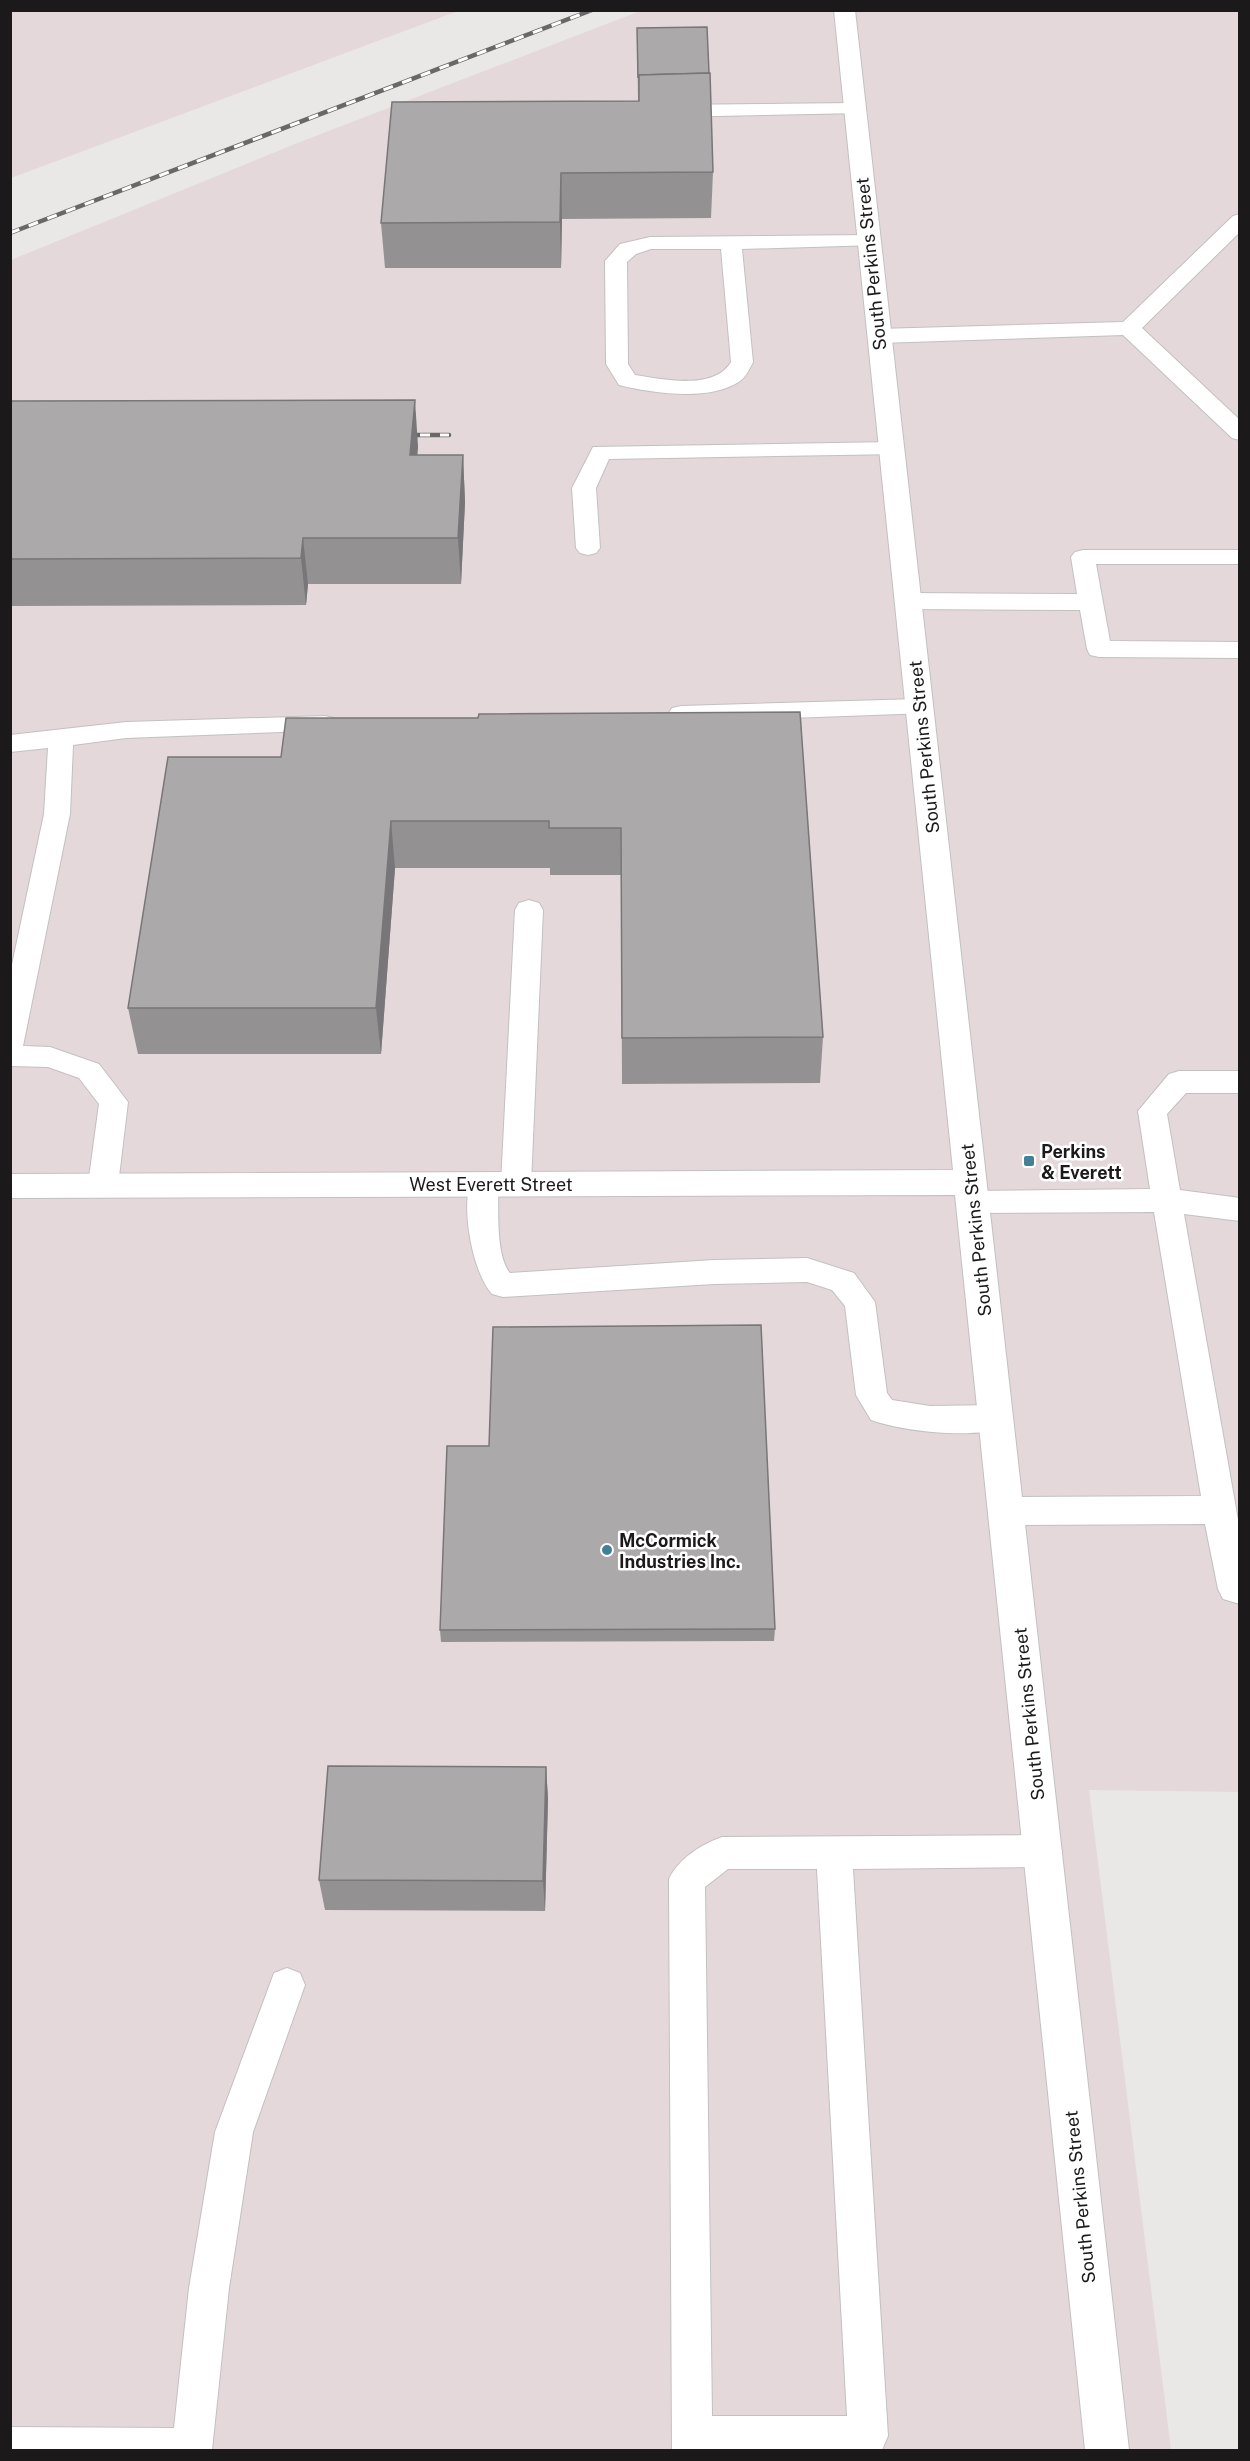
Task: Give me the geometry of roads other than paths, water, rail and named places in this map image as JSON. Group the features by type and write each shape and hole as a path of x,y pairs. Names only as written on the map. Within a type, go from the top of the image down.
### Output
{"street":[{"name":"South Perkins Street","path":"844,10 998,1418 1107,2451"},
{"name":"West Everett Street","path":"10,1186 516,1184 972,1192"}],"lane":[{"path":"657,112 854,109"},
{"path":"879,336 1129,328 1239,220"},
{"path":"731,242 742,362 732,377 710,385 657,385 627,380 617,364 616,261 628,249 650,243 731,242 869,241"},
{"path":"1129,328 1239,433"},
{"path":"588,548 584,488 601,452 892,449"},
{"path":"1239,557 1083,557 1099,649 1239,650"},
{"path":"907,601 1089,602"},
{"path":"660,714 920,707"},
{"path":"10,744 126,730 354,723"},
{"path":"10,1044 57,814 61,738"},
{"path":"516,1184 529,910"},
{"path":"10,1056 50,1057 89,1071 114,1102 103,1185"},
{"path":"1239,1082 1179,1082 1152,1111 1218,1510 1235,1589 1239,1590"},
{"path":"483,1184 488,1262 495,1279 503,1284 714,1272 807,1270 843,1281 860,1302 872,1395 882,1411 930,1419 998,1418"},
{"path":"972,1192 1167,1200 1239,1210"},
{"path":"1007,1511 1218,1510"},
{"path":"834,1853 868,2436 692,2443 687,1879 722,1853 1044,1851"},
{"path":"10,2447 192,2450 209,2288 234,2132 287,1985"}],"railway":[{"path":"10,233 592,10"},
{"path":"400,435 449,435"}],"place":[{"name":"Perkins & Everett","path":"1029,1161"},
{"name":"McCormick Industries Inc.","path":"607,1550"}]}
